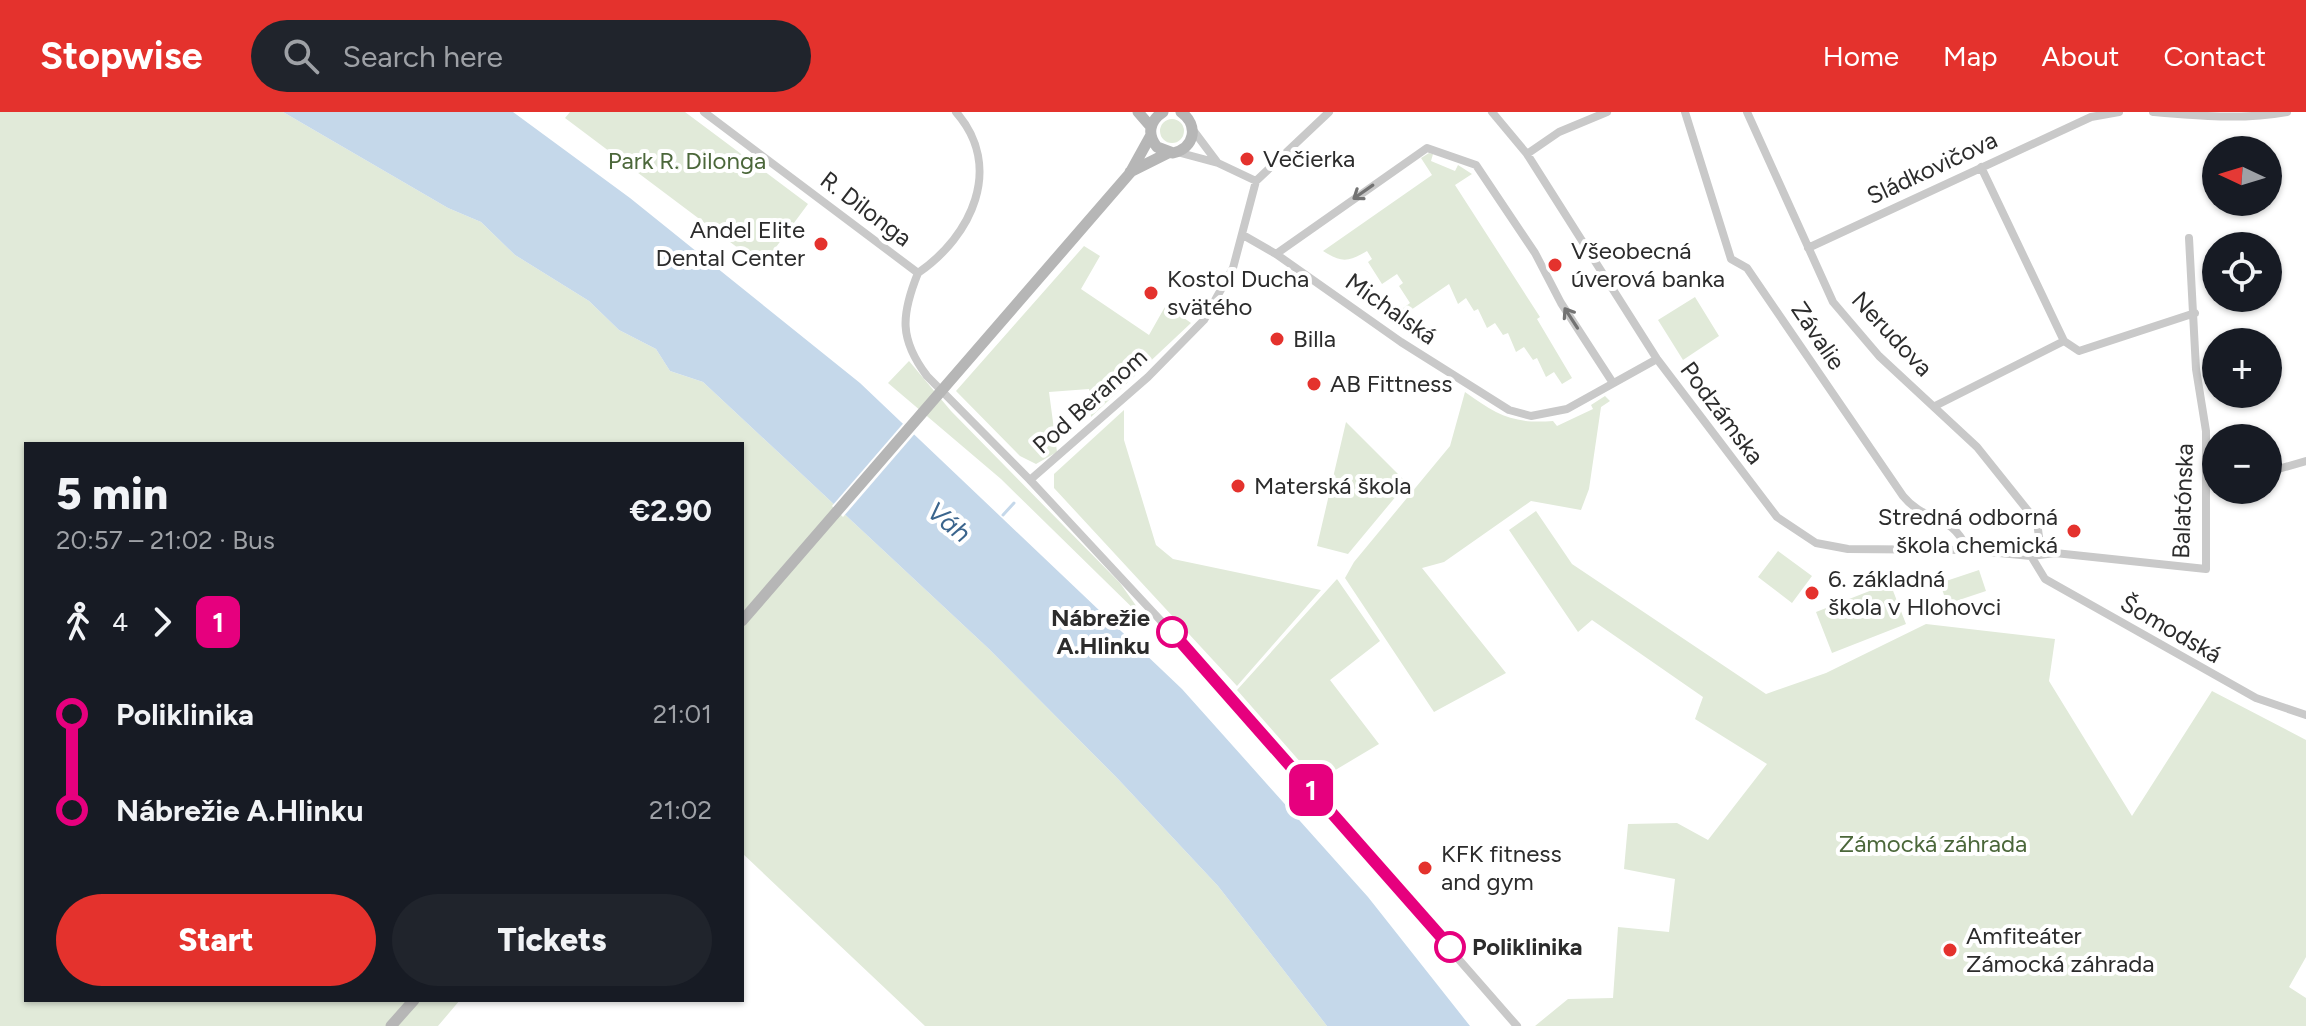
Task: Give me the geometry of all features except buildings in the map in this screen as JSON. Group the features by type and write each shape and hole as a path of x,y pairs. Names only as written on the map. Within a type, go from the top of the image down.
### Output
{"main road":[{"path":"1138,112 1157,147 1173,152"},
{"path":"744,619 1130,173 1158,113"},
{"path":"1130,173 1187,146 1188,118"},
{"path":"391,1026 412,1002"}],"street":[{"name":"R. Dilonga","path":"704,112 918,273 906,303 905,332 913,357 957,409 1030,480 1230,697 1517,1026"},
{"path":"918,273 937,261 970,215 981,185 979,155 971,134 956,112"},
{"path":"1173,152 1218,163 1256,181 1329,112"},
{"name":"Podzámska","path":"1492,112 1527,154 1657,359 1777,517 1816,543 1848,549 1968,550 2031,556"},
{"path":"1527,154 1559,132 1607,112"},
{"name":"Závalie","path":"1685,112 1731,259 1747,268 1903,496 1912,507 1959,531 1968,550"},
{"name":"Nerudova","path":"1747,112 1833,302 1879,356 1977,447 2037,522 2039,537 2031,556"},
{"name":"Sládkovičova","path":"1808,248 2091,117 2119,112"},
{"path":"2153,112 2219,117 2287,112"},
{"path":"1188,118 1218,163"},
{"path":"1276,254 1427,148 1476,165 1535,253 1561,303 1613,383"},
{"path":"1981,167 2064,341 2079,351 2195,313"},
{"name":"Pod Beranom","path":"1030,480 1194,333 1221,294 1243,235 1256,181"},
{"name":"Michalská","path":"1243,235 1276,254 1401,342 1519,414 1551,414 1567,409 1657,359"},
{"name":"Balatónska","path":"2189,238 2196,369 2205,424"},
{"path":"1935,406 2064,341"},
{"path":"2282,468 2306,461"},
{"name":"Balatónska","path":"2031,556 2055,553 2206,569 2211,504"},
{"name":"Šomodská","path":"2031,556 2045,579 2245,693 2306,715"}],"green space":[{"path":"0,112 283,112 448,208 481,222 515,255 589,301 619,330 656,349 670,371 703,382 989,649 1118,779 1218,886 1327,1026 925,1026 744,855 744,442 24,442 24,1002 458,1002 438,1026 0,1026"},
{"name":"Park R. Dilonga","path":"570,112 685,112 808,204 762,266 565,118"},
{"path":"1172,119 1181,122 1184,131 1181,140 1172,143 1163,140 1160,131 1163,122"},
{"path":"1433,154 1431,161 1455,171 1458,165 1472,174 1455,185 1540,317 1537,319 1572,378 1562,384 1554,372 1546,377 1537,358 1533,360 1524,347 1516,352 1508,333 1503,335 1495,323 1487,328 1478,309 1474,311 1466,298 1458,304 1449,284 1405,314 1402,309 1410,303 1399,286 1403,283 1397,274 1382,284 1368,262 1372,259 1367,251 1345,260 1323,251 1432,175 1421,158"},
{"path":"1084,246 1100,256 1081,289 1149,335 1166,305 1191,323 1091,417 1089,389 1049,392 1057,452 1036,464 1020,456 956,391"},
{"path":"1695,297 1719,336 1683,360 1658,320"},
{"path":"909,361 951,411 1120,583 1149,624 1001,479 888,383"},
{"path":"1465,392 1506,416 1527,421 1553,421 1557,426 1593,409 1591,405 1605,396 1610,401 1601,407 1589,489 1581,510 1531,501 1444,562 1422,568 1506,673 1434,712 1345,578 1354,562 1450,446"},
{"path":"1124,410 1124,440 1156,545 1173,559 1321,590 1237,686 1054,488 1054,474"},
{"path":"1346,422 1407,483 1348,554 1317,546"},
{"name":"Zámocká záhrada","path":"1536,511 1572,564 1766,694 1826,673 1926,624 2055,639 2049,681 2132,816 2212,691 2306,740 2306,957 2289,987 2306,998 2306,1026 1535,1026 1568,999 1613,998 1618,927 1669,932 1675,879 1624,869 1628,824 1677,823 1708,840 1767,764 1695,719 1703,697 1592,620 1578,632 1509,530"},
{"path":"1778,551 1812,576 1792,603 1758,577"},
{"path":"1979,570 1986,591 1947,604 1940,583"},
{"path":"1337,579 1380,641 1330,680 1379,744 1317,781 1237,690"},
{"path":"1890,583 1906,624 1832,653 1816,612"}],"water":[{"name":"Váh","path":"283,112 513,112 630,198 860,383 1182,689 1368,897 1470,1026 1327,1026 1218,886 1118,779 989,649 703,382 670,371 656,349 619,330 589,301 515,255 481,222 448,208"}],"pier":[{"path":"907,419 918,430 843,517 832,506"}],"waterway":[{"path":"1003,515 1014,503"}],"bus line":[{"name":"1","path":"1172,632 1450,947"}],"place":[{"name":"Večierka","path":"1247,159"},
{"name":"Andel Elite Dental Center","path":"821,244"},
{"name":"Všeobecná úverová banka","path":"1555,265"},
{"name":"Kostol Ducha svätého","path":"1151,293"},
{"name":"Billa","path":"1277,339"},
{"name":"AB Fittness","path":"1314,384"},
{"name":"Materská škola","path":"1238,486"},
{"name":"Stredná odborná škola chemická","path":"2074,531"},
{"name":"6. základná škola v Hlohovci","path":"1812,593"},
{"name":"Nábrežie A.Hlinku","path":"1172,632"},
{"name":"KFK fitness and gym","path":"1425,868"},
{"name":"Poliklinika","path":"1450,947"},
{"name":"Amfiteáter Zámocká záhrada","path":"1950,950"}]}
